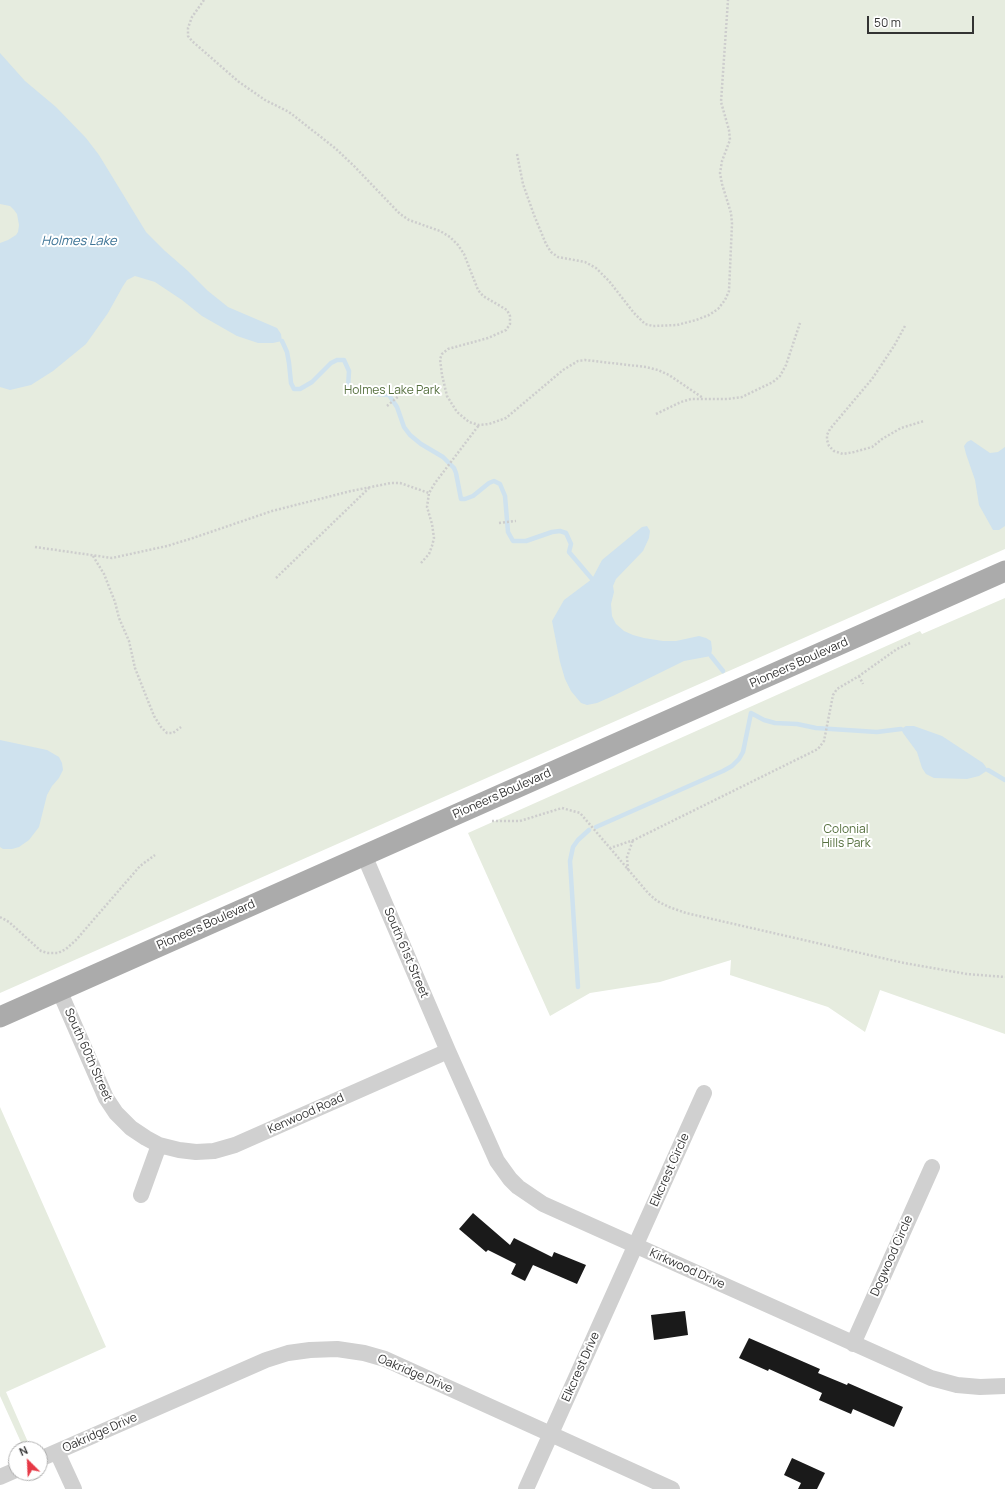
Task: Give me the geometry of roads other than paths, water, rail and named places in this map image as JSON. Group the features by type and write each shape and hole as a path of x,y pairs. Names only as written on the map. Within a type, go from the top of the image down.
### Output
{"main road":[{"name":"Pioneers Boulevard","path":"0,1017 1005,571"}],"street":[{"name":"South 61st Street","path":"364,855 448,1051"},
{"name":"South 60th Street","path":"59,990 106,1098 116,1113 131,1128 159,1145"},
{"name":"Kenwood Road","path":"159,1145 178,1150 196,1152 214,1151 235,1145 448,1051"},
{"name":"Kirkwood Drive","path":"448,1051 497,1161 510,1179 532,1198 931,1378 957,1385 980,1387 1005,1386"},
{"name":"Elkcrest Circle","path":"636,1246 704,1093"},
{"path":"141,1195 159,1145"},
{"name":"Dogwood Circle","path":"853,1344 932,1167"},
{"name":"Elkcrest Drive","path":"526,1489 636,1246"},
{"name":"Oakridge Drive","path":"48,1456 266,1360 288,1353 310,1350 337,1350 364,1353 385,1360 672,1489"},
{"path":"57,1452 74,1489"}],"water":[{"name":"Holmes Lake","path":"0,53 25,81 56,107 86,138 99,155 146,232 208,291 228,307 277,328 281,334 282,341 273,343 258,343 237,336 202,316 182,300 155,282 135,276 127,280 108,313 86,344 53,371 31,385 10,390 0,387 0,243 16,235 19,225 17,214 14,210 10,206 0,204"},
{"path":"971,440 990,453 998,452 1005,447 1005,526 999,530 993,530 979,505 975,480 964,446"},
{"path":"647,526 650,531 649,538 643,551 616,579 613,586 614,592 611,604 612,616 616,624 624,631 644,638 663,641 676,641 699,636 706,638 711,641 711,656 684,661 597,703 587,705 581,703 571,691 565,679 552,621 564,600 592,579 602,560 642,527"},
{"path":"906,726 914,726 942,736 983,763 988,770 979,776 967,779 934,778 926,774 922,768 917,752 901,729"},
{"path":"0,740 47,750 59,757 63,770 47,795 39,827 29,840 19,847 12,849 3,849 0,847"}],"waterway":[{"path":"282,341 287,352 291,383 294,389 300,389 312,382 331,363 337,360 344,360 349,371 348,388 351,392 389,395 397,407 404,427 410,435 421,444 443,457 454,468 461,499 473,496 489,483 494,481 500,484 505,496 508,532 513,541 526,541 552,532 560,531 566,533 571,544 569,552 592,579"},
{"path":"711,656 723,671"},
{"path":"596,827 732,766 743,752 751,713 764,720 775,723 797,724 816,728 877,732 901,729"},
{"path":"988,770 1005,780"},
{"path":"578,987 570,861 573,847 589,830"}],"park label":[{"name":"Holmes Lake Park","path":"392,391"},
{"name":"Colonial Hills Park","path":"846,837"}]}
